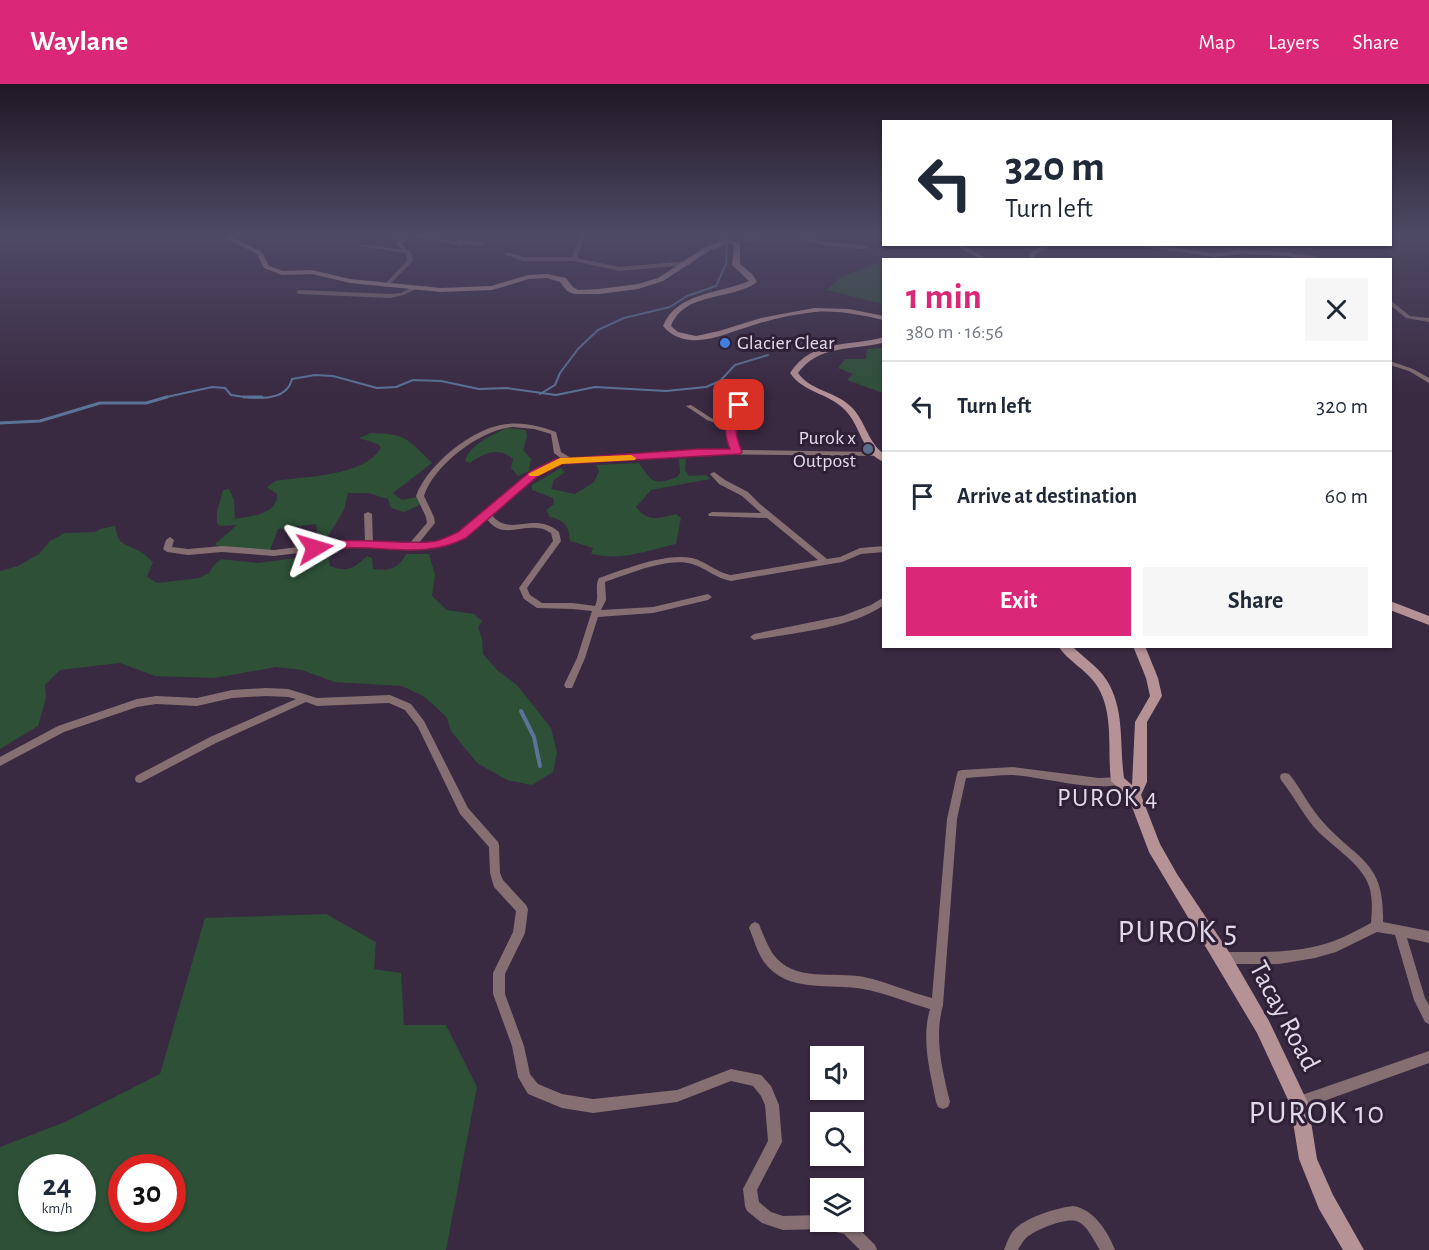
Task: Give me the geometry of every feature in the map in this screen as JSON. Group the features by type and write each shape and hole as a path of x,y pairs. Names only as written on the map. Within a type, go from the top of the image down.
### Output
{"main road":[{"path":"427,288 487,288"},
{"path":"571,288 574,291 586,292 613,288"},
{"path":"732,288 687,304 669,319 667,326 670,331 690,337 709,337 757,321 819,310 845,311 882,318"},
{"path":"879,457 851,411 840,402 803,382 794,373 802,364 834,347 873,343 882,340"},
{"path":"1392,605 1429,621"},
{"path":"1066,648 1102,684 1110,699 1114,716 1114,761 1118,781 1134,795 1140,782 1141,722 1156,696 1152,678 1139,648"},
{"name":"Tacay Road","path":"1134,795 1154,847 1263,1027 1299,1103 1308,1159 1326,1202 1354,1250"}],"street":[{"path":"298,292 390,296 402,294 413,288"},
{"path":"1392,304 1408,317 1429,320"},
{"path":"1392,364 1412,370 1429,381"},
{"path":"736,452 729,435 729,426 739,405 737,393"},
{"path":"689,406 709,419 729,426"},
{"path":"411,547 431,523 420,496 423,485 442,463 487,430 519,425 554,433 558,453 569,460"},
{"path":"170,540 167,549 175,552 222,549 262,553 348,544 411,547 436,545 462,535 534,473 552,463 698,452 879,457"},
{"path":"714,474 722,482 745,494 824,561"},
{"path":"486,513 494,525 500,528 535,524 547,526 555,532 557,541 523,588 527,597 540,606 567,605 596,611 653,610 708,597"},
{"path":"368,514 369,544"},
{"path":"712,514 770,516"},
{"path":"569,685 602,600 600,584 602,580 660,563 693,561 717,575 731,578 842,559 860,551 882,549"},
{"path":"754,637 850,617 873,608 882,601"},
{"path":"0,762 61,729 137,703 156,700 197,702 232,694 266,692 288,693 305,699 334,702 390,699 408,707 435,748 464,811 494,845 498,883 522,909 519,933 499,973 499,994 518,1046 524,1077 533,1089 562,1101 593,1106 636,1103 677,1096 731,1075 756,1080 766,1091 772,1105 775,1142 750,1189 752,1206 767,1218 783,1223 825,1222 848,1228 870,1250"},
{"path":"140,779 213,740 305,699"},
{"path":"943,1102 931,1035 932,1019 937,1005 952,819 962,774 1013,771 1099,782 1118,781"},
{"path":"1285,777 1301,796 1317,823 1371,874 1379,910 1377,926"},
{"path":"1223,958 1279,958 1316,952 1336,946 1377,926 1429,937"},
{"path":"755,928 770,959 790,974 821,980 864,983 937,1005"},
{"path":"1399,930 1420,1000 1429,1018"},
{"path":"1299,1103 1429,1057"},
{"path":"1011,1250 1021,1233 1033,1226 1063,1214 1077,1213 1087,1220 1108,1250"}],"green space":[{"path":"882,288 882,304 826,290"},
{"path":"882,348 882,393 847,380 853,374 838,368 845,359 866,359 867,349"},
{"path":"507,428 526,430 527,437 523,450 531,459 529,471 518,476 511,468 513,459 496,452 481,456 470,463 465,461 477,445"},
{"path":"371,433 406,439 432,463 393,493 402,500 417,497 421,500 418,506 404,512 391,508 388,499 368,493 348,493 344,510 328,536 318,536 316,524 278,529 270,550 219,547 215,544 237,525 220,526 217,523 217,512 223,490 229,489 234,500 235,519 262,513 273,506 276,501 277,494 267,487 275,481 333,474 361,465 373,458 381,448 378,444 359,438"},
{"path":"679,459 686,459 685,470 689,476 706,475 710,479 651,490 636,507 649,517 659,518 676,514 681,518 676,544 634,554 603,556 591,554 593,548 570,541 565,525 550,517 546,510 554,504 553,498 532,490 532,485 561,468 565,472 554,480 551,489 575,494 594,482 599,471 596,465 639,463 654,481 663,481 677,477 680,473"},
{"path":"115,526 122,542 141,552 153,562 147,577 157,583 199,578 209,573 221,559 258,563 318,555 329,559 330,566 346,569 367,556 372,558 373,569 384,570 397,566 406,554 429,554 435,575 432,596 447,610 474,614 482,621 478,627 482,638 483,654 498,671 517,685 551,728 557,753 553,772 532,785 507,780 477,763 451,731 447,718 423,696 402,686 334,682 302,670 276,667 214,678 155,676 120,663 60,670 45,685 46,698 38,726 0,749 0,571 18,566 39,554 50,541 65,533 95,532"},
{"path":"326,914 376,942 374,969 401,973 404,1025 446,1025 477,1087 446,1250 0,1250 0,1147 65,1122 160,1074 205,918"}],"waterway":[{"path":"542,393 555,385 560,373 578,349 598,330 624,318 670,307 687,296 709,288"},
{"path":"542,393 556,395 595,387 666,391 706,387 720,381 735,365 768,355"},
{"path":"248,397 275,396 283,392 292,379 315,375 333,376 377,388 396,387 413,380 441,381 479,389 507,388 542,393"},
{"path":"162,398 212,387 225,388 231,395 248,397"},
{"path":"0,423 40,421 100,403 146,403 167,397"},
{"path":"248,397 262,397"},
{"path":"521,711 534,737 540,766"}],"slow traffic":[{"path":"534,474 560,461 631,458"}],"place":[{"name":"Glacier Clear","path":"725,343"},
{"name":"Purok x Outpost","path":"868,449"}],"district":[{"name":"PUROK 4","path":"1108,798"},
{"name":"PUROK 5","path":"1178,932"},
{"name":"PUROK 10","path":"1317,1113"}],"route":[{"path":"315,548 348,544 411,547 436,545 450,541 462,535 534,473 560,461 698,452 736,452 729,435 729,426 739,405"}]}
